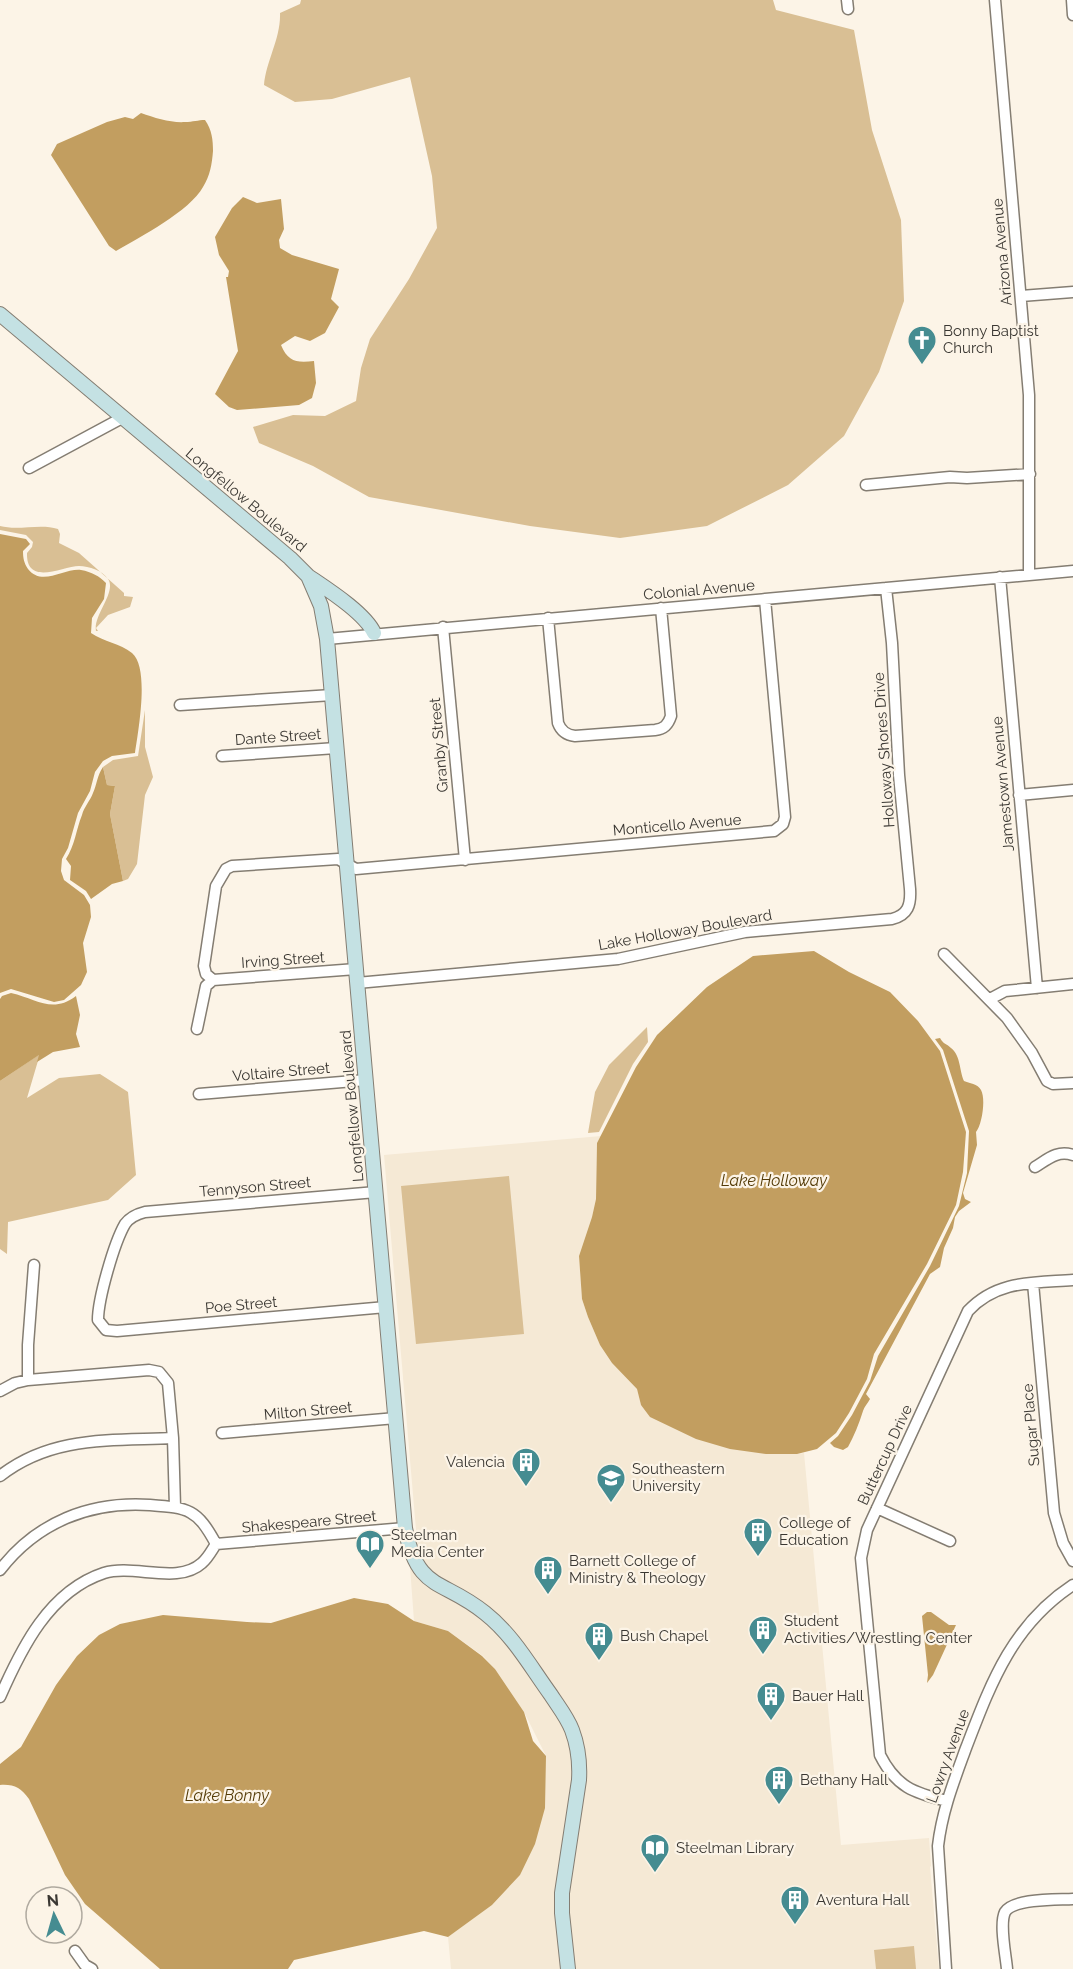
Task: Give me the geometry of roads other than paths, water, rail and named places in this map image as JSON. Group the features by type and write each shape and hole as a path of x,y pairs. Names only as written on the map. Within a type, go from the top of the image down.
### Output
{"street":[{"name":"Arizona Avenue","path":"995,0 1029,395 1029,574"},
{"path":"1072,0 1073,15"},
{"path":"1021,296 1073,292"},
{"name":"Longfellow Boulevard","path":"0,314 240,515 308,576 321,606 327,639 405,1528 409,1548 421,1572 442,1588 474,1604 501,1625 564,1714 573,1732 580,1764 562,1893 568,1969"},
{"path":"28,468 122,418"},
{"path":"866,485 950,477 1030,474"},
{"name":"Colonial Avenue","path":"327,639 1073,571"},
{"path":"308,576 352,609 370,625 374,633"},
{"name":"Jamestown Avenue","path":"1000,577 1037,988"},
{"name":"Holloway Shores Drive","path":"886,588 892,643 898,775 910,889 908,909"},
{"name":"Monticello Avenue","path":"213,980 206,974 204,966 216,886 226,869 232,866 338,859 356,869 762,832 779,828 785,817 765,599"},
{"path":"548,618 560,729 570,736 655,730 662,729 671,716 661,608"},
{"name":"Granby Street","path":"443,627 465,860"},
{"path":"180,705 332,695"},
{"name":"Dante Street","path":"222,756 336,748"},
{"path":"1019,795 1073,790"},
{"name":"Lake Holloway Boulevard","path":"357,984 618,959 745,932 892,919 901,917 908,909"},
{"path":"944,954 990,999 1021,1036 1047,1081 1053,1084 1073,1083"},
{"name":"Irving Street","path":"213,980 356,969"},
{"path":"197,1029 206,986 213,980"},
{"path":"990,999 1005,991 1073,984"},
{"name":"Voltaire Street","path":"199,1094 366,1080"},
{"path":"1035,1167 1054,1155 1064,1153 1073,1155"},
{"name":"Tennyson Street","path":"100,1325 98,1314 104,1286 124,1225 137,1214 376,1192"},
{"path":"28,1380 27,1345 34,1264"},
{"name":"Buttercup Drive","path":"947,1801 910,1790 897,1781 880,1755 861,1558 867,1530 968,1311 987,1294 1001,1288 1073,1280"},
{"name":"Sugar Place","path":"1034,1283 1054,1513 1063,1543 1073,1561"},
{"name":"Poe Street","path":"100,1325 106,1330 117,1330 386,1307"},
{"path":"0,1391 15,1383 28,1380 149,1370 159,1372 168,1383 173,1438 175,1507"},
{"name":"Milton Street","path":"222,1433 396,1418"},
{"path":"0,1476 39,1455 86,1442 111,1439 173,1438"},
{"path":"0,1570 19,1549 47,1526 74,1514 114,1504 175,1507 188,1510 205,1525 216,1544 202,1563 186,1572 119,1570 79,1584 59,1601 25,1644 0,1697"},
{"path":"877,1508 950,1541"},
{"name":"Shakespeare Street","path":"216,1544 405,1528"},
{"name":"Lowry Avenue","path":"946,1969 938,1846 947,1801 988,1690 1000,1665 1038,1613 1073,1586"},
{"path":"1007,1969 1003,1922 1005,1913 1010,1907 1018,1903 1073,1899"},
{"path":"75,1951 85,1965 92,1969"}],"water":[{"path":"141,113 174,122 205,120 212,139 211,165 207,179 197,196 164,223 116,251 109,246 51,155 57,144 107,122 125,117 133,119"},
{"path":"243,197 257,203 281,199 284,229 279,240 280,248 292,255 339,269 331,299 339,307 325,333 310,341 295,336 281,345 287,355 294,360 314,361 316,383 312,398 299,405 237,410 229,407 215,394 238,351 226,277 229,271 219,255 215,237 232,208"},
{"path":"0,534 26,539 30,544 23,551 24,560 28,569 34,574 46,577 81,570 101,578 106,583 104,599 92,618 91,633 132,653 137,661 142,686 135,753 112,756 103,761 95,772 90,791 78,813 68,848 62,859 61,871 64,880 84,895 90,905 91,917 83,943 87,972 81,985 64,1000 54,1002 11,989 0,993"},
{"path":"103,767 107,785 115,786 110,814 123,881 112,884 91,899 86,891 70,880 71,866 66,859"},
{"name":"Lake Holloway","path":"814,951 849,972 890,992 918,1021 940,1051 966,1132 963,1172 956,1205 927,1264 874,1354 867,1379 836,1433 817,1449 797,1454 766,1454 730,1449 696,1439 650,1417 641,1405 637,1389 612,1363 600,1345 582,1299 579,1256 596,1199 597,1143 636,1067 657,1035 707,987 753,956"},
{"path":"11,993 52,1005 76,996 80,1015 76,1034 80,1047 53,1052 37,1062 39,1055 0,1081 0,999"},
{"path":"940,1038 957,1055 964,1081 978,1086 983,1099 983,1112 976,1132 977,1145 963,1193 965,1199 971,1202 955,1217 940,1267 930,1274 866,1394 870,1399 848,1447 843,1450 830,1443 838,1436 852,1415 870,1381 878,1356 930,1266 959,1206 967,1173 969,1131 943,1050 935,1039"},
{"name":"Lake Bonny","path":"354,1598 388,1604 414,1621 448,1631 482,1656 495,1669 524,1712 533,1741 546,1756 545,1808 535,1844 520,1875 492,1905 448,1937 424,1931 294,1960 288,1969 160,1969 85,1904 84,1885 72,1885 65,1875 29,1799 17,1787 0,1785 0,1764 21,1747 56,1685 77,1656 99,1635 120,1624 163,1615 271,1623"},
{"path":"931,1612 949,1625 956,1625 927,1683 922,1616"}],"place":[{"name":"Bonny Baptist Church","path":"922,366"},
{"name":"Valencia","path":"526,1488"},
{"name":"Southeastern University","path":"611,1504"},
{"name":"College of Education","path":"758,1558"},
{"name":"Steelman Media Center","path":"370,1570"},
{"name":"Barnett College of Ministry & Theology","path":"548,1596"},
{"name":"Student Activities/Wrestling Center","path":"763,1656"},
{"name":"Bush Chapel","path":"599,1662"},
{"name":"Bauer Hall","path":"771,1722"},
{"name":"Bethany Hall","path":"779,1806"},
{"name":"Steelman Library","path":"655,1874"},
{"name":"Aventura Hall","path":"795,1926"}]}
